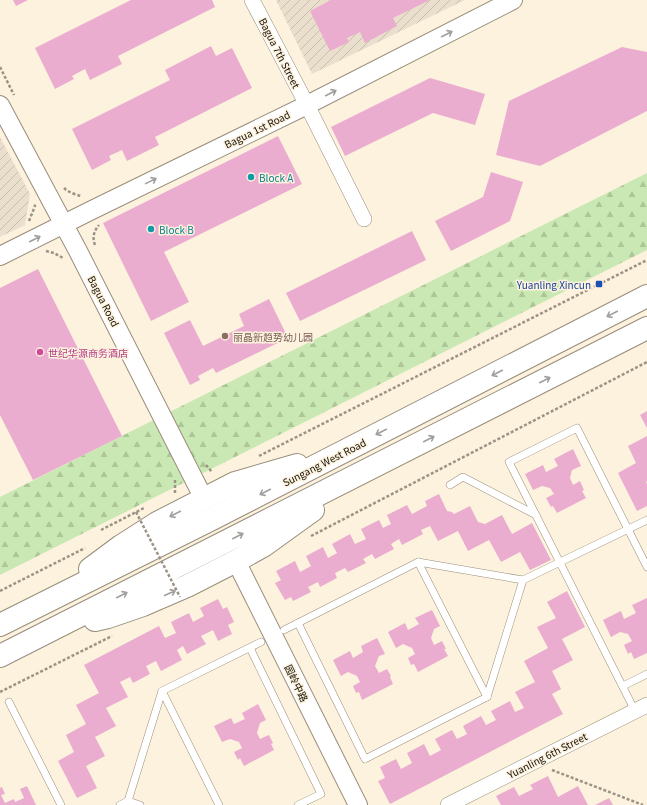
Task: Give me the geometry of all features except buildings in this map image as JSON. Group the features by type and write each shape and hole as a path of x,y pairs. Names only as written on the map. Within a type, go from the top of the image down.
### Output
{"main road":[{"name":"Sungang West Road","path":"0,625 343,452 647,296"},
{"path":"0,656 356,477 647,328"},
{"path":"45,602 121,546 157,523 204,499 235,484 343,452"},
{"path":"53,630 108,617 143,605 187,586 263,546 356,477"}],"street":[{"name":"Bagua 7th Street","path":"252,0 364,219"},
{"name":"Bagua 1st Road","path":"0,256 307,105 513,0"},
{"name":"Bagua Road","path":"0,105 78,251 204,499"},
{"name":"园岭中路","path":"236,561 358,805"},
{"name":"Yuanling 6th Street","path":"448,805 641,708"}],"lane":[{"path":"641,708 622,686 510,462 576,428 647,567"},
{"path":"450,485 463,477 536,515"},
{"path":"284,630 418,562 523,580 647,520"},
{"path":"418,562 487,697"},
{"path":"298,623 365,759 487,697 523,580"},
{"path":"128,801 162,691 261,642"},
{"path":"250,648 320,794 298,805"},
{"path":"622,686 647,674"},
{"path":"162,691 219,805"},
{"path":"9,702 61,805"},
{"path":"120,805 128,801 140,805"}],"path":[{"path":"94,243 93,236 95,230 100,224"},
{"path":"256,457 647,260"},
{"path":"309,537 647,362"},
{"path":"101,530 136,512 180,597"},
{"path":"548,768 643,805"}],"shaded area":[{"path":"276,0 465,0 312,74"},
{"path":"0,137 30,194 25,225 0,237"}],"green space":[{"path":"647,173 647,250 0,575 0,497"}],"place":[{"name":"Block A","path":"251,177"},
{"name":"Block B","path":"151,229"},
{"name":"Yuanling Xincun","path":"599,284"},
{"name":"丽晶新趋势幼儿园","path":"225,336"},
{"name":"世纪华源商务酒店","path":"40,352"}]}
